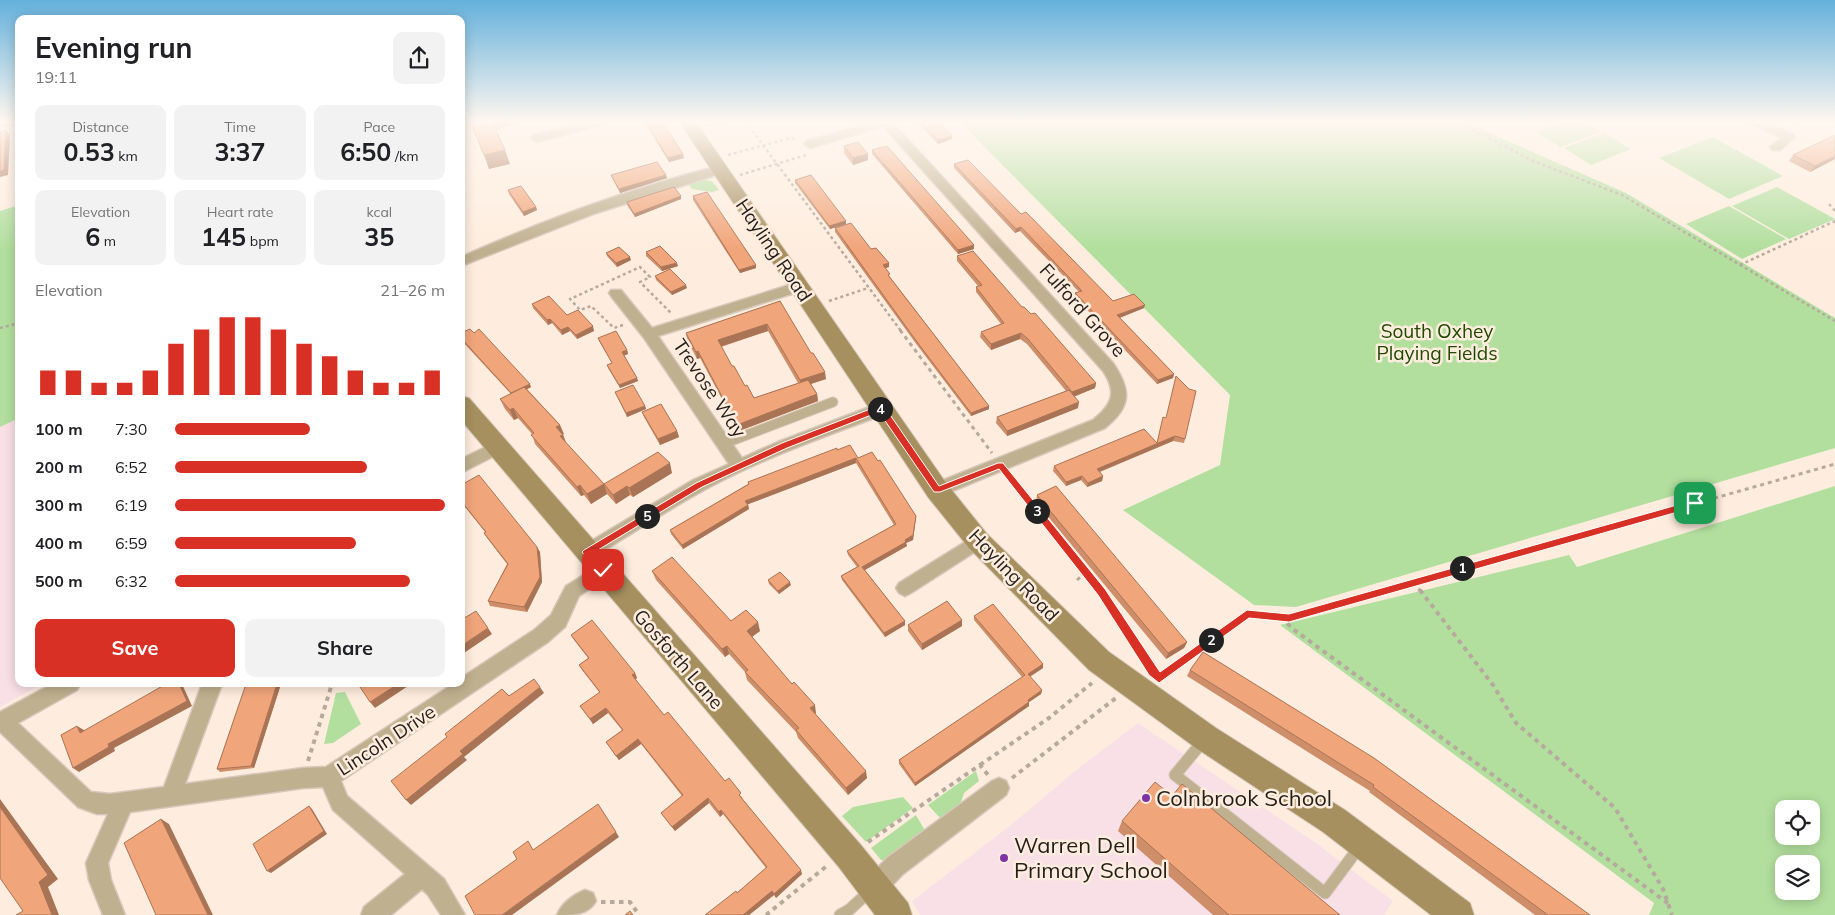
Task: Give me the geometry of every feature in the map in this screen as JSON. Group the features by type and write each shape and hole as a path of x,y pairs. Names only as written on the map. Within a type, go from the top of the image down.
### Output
{"street":[{"name":"Hayling Road","path":"715,164 937,490 978,541 1099,661 1206,738 1363,842 1458,915"},
{"name":"Fulford Grove","path":"924,164 1108,367 1118,382 1119,399 1117,406 1108,418 1091,428 937,490"},
{"path":"465,260 557,220 618,199 719,169"},
{"path":"616,293 650,334"},
{"name":"Trevose Way","path":"806,296 650,334 739,466 881,408"},
{"name":"Gosforth Lane","path":"465,409 849,855 896,915"},
{"path":"465,465 498,446"},
{"name":"Lincoln Drive","path":"465,687 541,636 558,621 572,591 595,561 699,485 739,466"},
{"path":"906,588 978,541"},
{"path":"1,722 65,687"},
{"path":"170,796 211,687"},
{"name":"Lincoln Drive","path":"1,722 85,800 97,804 124,802 303,778 329,777 464,687"},
{"name":"Lincoln Drive","path":"329,777 340,802 436,887 454,915"},
{"path":"875,887 895,866 999,788"},
{"path":"114,915 100,880 97,862 124,802"},
{"path":"372,915 399,895 422,874"},
{"path":"568,915 585,901"}],"lane":[{"path":"723,444 833,402"},
{"path":"1206,738 1175,775 1325,893 1363,842"},
{"path":"840,915 849,910 875,887"}],"path":[{"path":"719,169 729,164"},
{"path":"719,169 777,164 1000,465 1102,592 1153,672 1159,678"},
{"path":"1540,164 1622,195 1835,321"},
{"path":"1829,204 1835,211"},
{"path":"1739,265 1835,221"},
{"path":"806,296 868,288"},
{"path":"0,328 15,325"},
{"path":"1155,682 1247,614 1289,618 1835,464"},
{"path":"1077,580 1086,572"},
{"path":"1414,582 1493,685 1516,723 1615,808 1663,889 1672,915"},
{"path":"1280,617 1293,629 1668,904"},
{"path":"766,915 825,866 849,855 1049,718 1098,678"},
{"path":"303,778 331,687"},
{"path":"980,765 999,788 1122,694"},
{"path":"585,901 630,902 639,915"}],"shaded area":[{"path":"15,420 15,687 37,687 0,707 0,427"},
{"name":"Colnbrook School","path":"1138,723 1316,843 1393,901 1384,915 920,915 912,901 1011,825 1075,771"}],"green space":[{"name":"South Oxhey Playing Fields","path":"1001,164 1559,164 1626,193 1835,318 1835,448 1296,607 1254,605 1123,510 1220,465 1230,395"},
{"path":"1669,164 1761,164 1783,176 1729,199"},
{"path":"703,180 712,181 719,190 712,192 692,189 688,184"},
{"path":"1777,187 1835,219 1789,239 1732,206"},
{"path":"15,206 15,420 0,427 0,211"},
{"path":"1729,206 1786,239 1742,259 1686,224"},
{"path":"1835,486 1835,915 1649,915 1654,903 1280,625 1569,555 1577,567"},
{"path":"345,692 361,724 333,743 324,744 336,693"},
{"path":"976,771 979,781 964,793 959,808 943,821 928,805"},
{"path":"903,797 913,808 866,842 842,816 853,807"},
{"path":"916,815 924,829 923,836 888,861 881,860 871,848"}],"building":[{"path":"0,164 4,164 4,170 0,171"},
{"path":"651,164 658,164 666,175 619,189 611,175"},
{"path":"884,164 903,164 974,245 958,250"},
{"path":"954,164 972,164 1021,214 1026,212 1113,301 1134,294 1145,305 1117,315 1174,374 1158,380 1075,293 1082,291 1021,227 1016,229"},
{"path":"811,175 846,221 829,226 795,180"},
{"path":"521,186 536,207 523,212 508,190"},
{"path":"674,187 681,196 634,214 627,202"},
{"path":"707,192 756,265 739,270 693,196"},
{"path":"851,223 871,249 876,248 889,263 883,265 890,274 888,275 989,406 971,413 917,342 835,228"},
{"path":"660,246 677,263 661,267 646,252"},
{"path":"619,247 630,257 616,263 606,253"},
{"path":"973,251 1022,307 1031,314 1035,313 1096,383 1072,392 1021,333 991,344 981,332 1004,323 976,287 982,285 957,256"},
{"path":"670,269 686,285 671,292 655,276"},
{"path":"549,296 567,315 578,310 593,326 576,335 568,327 561,330 550,319 547,320 532,304"},
{"path":"780,301 811,353 813,353 825,372 800,380 767,324 718,340 732,366 734,366 754,398 808,380 817,394 737,425 698,351 696,352 686,333"},
{"path":"470,329 474,333 479,329 530,384 511,393 465,342 465,331"},
{"path":"616,331 627,350 622,352 637,378 619,385 607,365 612,363 598,338"},
{"path":"1176,376 1189,389 1196,391 1185,439 1175,436 1097,469 1103,476 1088,483 1082,476 1066,482 1054,466 1144,429 1157,443 1163,417 1166,418"},
{"path":"633,385 645,406 626,413 615,392"},
{"path":"524,387 560,425 556,427 563,435 560,436 604,484 587,494 580,485 577,487 531,435 534,433 513,408 510,410 500,399"},
{"path":"1069,390 1079,402 1007,431 997,417"},
{"path":"661,404 677,431 658,439 642,412"},
{"path":"850,445 858,458 872,452 878,461 880,460 916,516 913,535 905,540 906,542 862,567 905,621 884,633 841,576 859,566 847,551 896,524 856,458 745,501 748,505 682,545 670,530 749,484 748,482 837,448 837,450"},
{"path":"658,452 670,463 629,488 627,486 613,495 604,484"},
{"path":"479,475 537,547 540,577 524,607 488,601 508,564 465,506 465,483"},
{"path":"1056,486 1187,642 1168,653 1037,495"},
{"path":"672,557 731,621 746,610 758,622 747,631 792,684 794,682 815,705 810,708 866,771 846,788 796,730 799,728 745,672 748,670 727,646 722,649 652,571"},
{"path":"780,572 790,582 778,591 768,580"},
{"path":"947,601 962,620 922,644 908,625"},
{"path":"993,604 1043,664 1028,674 1042,690 1028,700 1029,702 915,783 899,760 1025,675 974,616"},
{"path":"476,611 488,628 465,643 465,618"},
{"path":"592,620 635,673 632,675 664,715 668,712 725,781 729,778 741,793 739,795 801,870 774,894 772,891 743,915 705,915 736,891 737,893 767,867 721,810 719,812 708,798 672,827 661,813 683,795 638,739 616,756 606,742 623,730 606,708 590,719 580,706 600,692 579,665 589,658 571,635"},
{"path":"1203,652 1374,758 1590,915 1548,915 1373,787 1374,785 1190,670"},
{"path":"534,679 540,687 460,751 463,754 406,800 391,781 447,737 445,734 502,689 509,696"},
{"path":"161,687 180,687 187,701 108,744 109,747 73,768 61,735 77,726 80,733"},
{"path":"245,687 276,687 251,766 217,769"},
{"path":"360,687 393,687 370,702"},
{"path":"1155,782 1172,796 1182,784 1340,915 1229,915 1122,821"},
{"path":"598,804 616,832 502,915 475,915 465,896 517,859 513,852 528,841 533,850"},
{"path":"309,806 324,831 267,871 253,844"},
{"path":"0,807 48,875 39,882 52,915 16,915 23,911 0,878"},
{"path":"161,819 208,915 156,915 124,843"},
{"path":"630,911 633,915 625,915"}],"place":[{"name":"Colnbrook School","path":"1146,798"},
{"name":"Warren Dell Primary School","path":"1004,858"}],"route":[{"path":"603,570 587,552 699,485 784,446 881,408 937,490 1000,465 1102,592 1153,672 1159,678 1247,614 1289,618 1695,503"}]}
